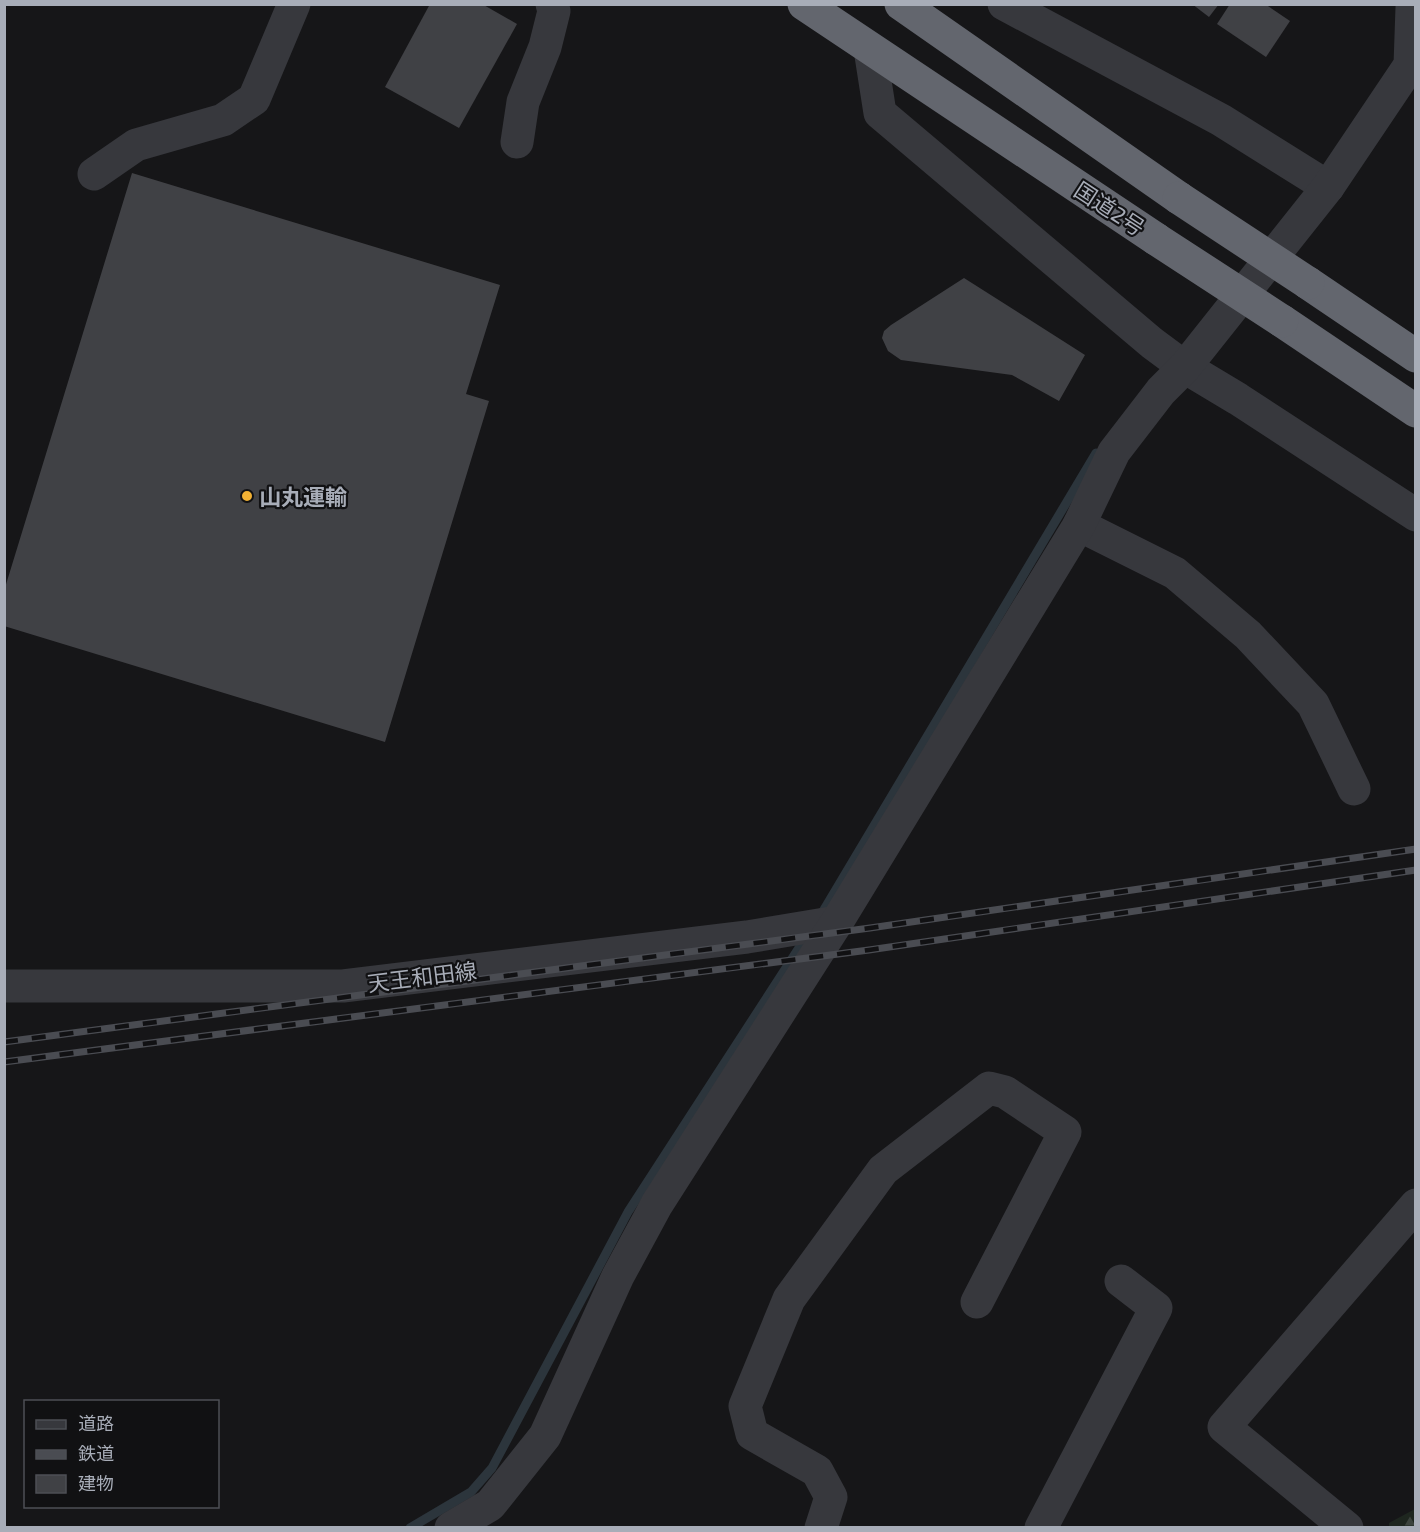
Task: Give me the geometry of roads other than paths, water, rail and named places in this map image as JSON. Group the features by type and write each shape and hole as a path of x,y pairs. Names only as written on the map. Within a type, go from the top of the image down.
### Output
{"highway":[{"name":"国道2号","path":"804,4 1416,411"},
{"name":"国道2号","path":"901,4 1179,198 1416,356"}],"street":[{"path":"94,174 136,145 223,120 254,99 294,4"},
{"path":"517,142 523,102 545,47 554,11 552,4"},
{"path":"1004,4 1221,120 1327,186"},
{"path":"451,1527 495,1516 545,1436 618,1276 657,1204 836,922 1079,525 1114,452 1327,186 1410,65 1413,6"},
{"path":"870,49 880,113 1152,343 1184,366 1416,515"},
{"path":"1079,525 1175,573 1248,635 1314,704 1354,789"},
{"name":"天王和田線","path":"4,986 343,986 747,937 836,922"},
{"path":"821,1527 831,1497 817,1471 752,1434 745,1406 789,1299 883,1170 989,1088 1005,1092 1065,1132 977,1302"},
{"path":"1347,1527 1224,1427 1416,1205"},
{"path":"1041,1527 1156,1308 1121,1281"}],"waterway":[{"path":"819,918 1096,453"},
{"path":"410,1528 471,1492 492,1468 628,1212 808,934"}],"railway":[{"path":"4,1042 870,928 1416,849"},
{"path":"4,1062 869,950 1416,870"}],"place":[{"name":"山丸運輸","path":"247,496"}]}
